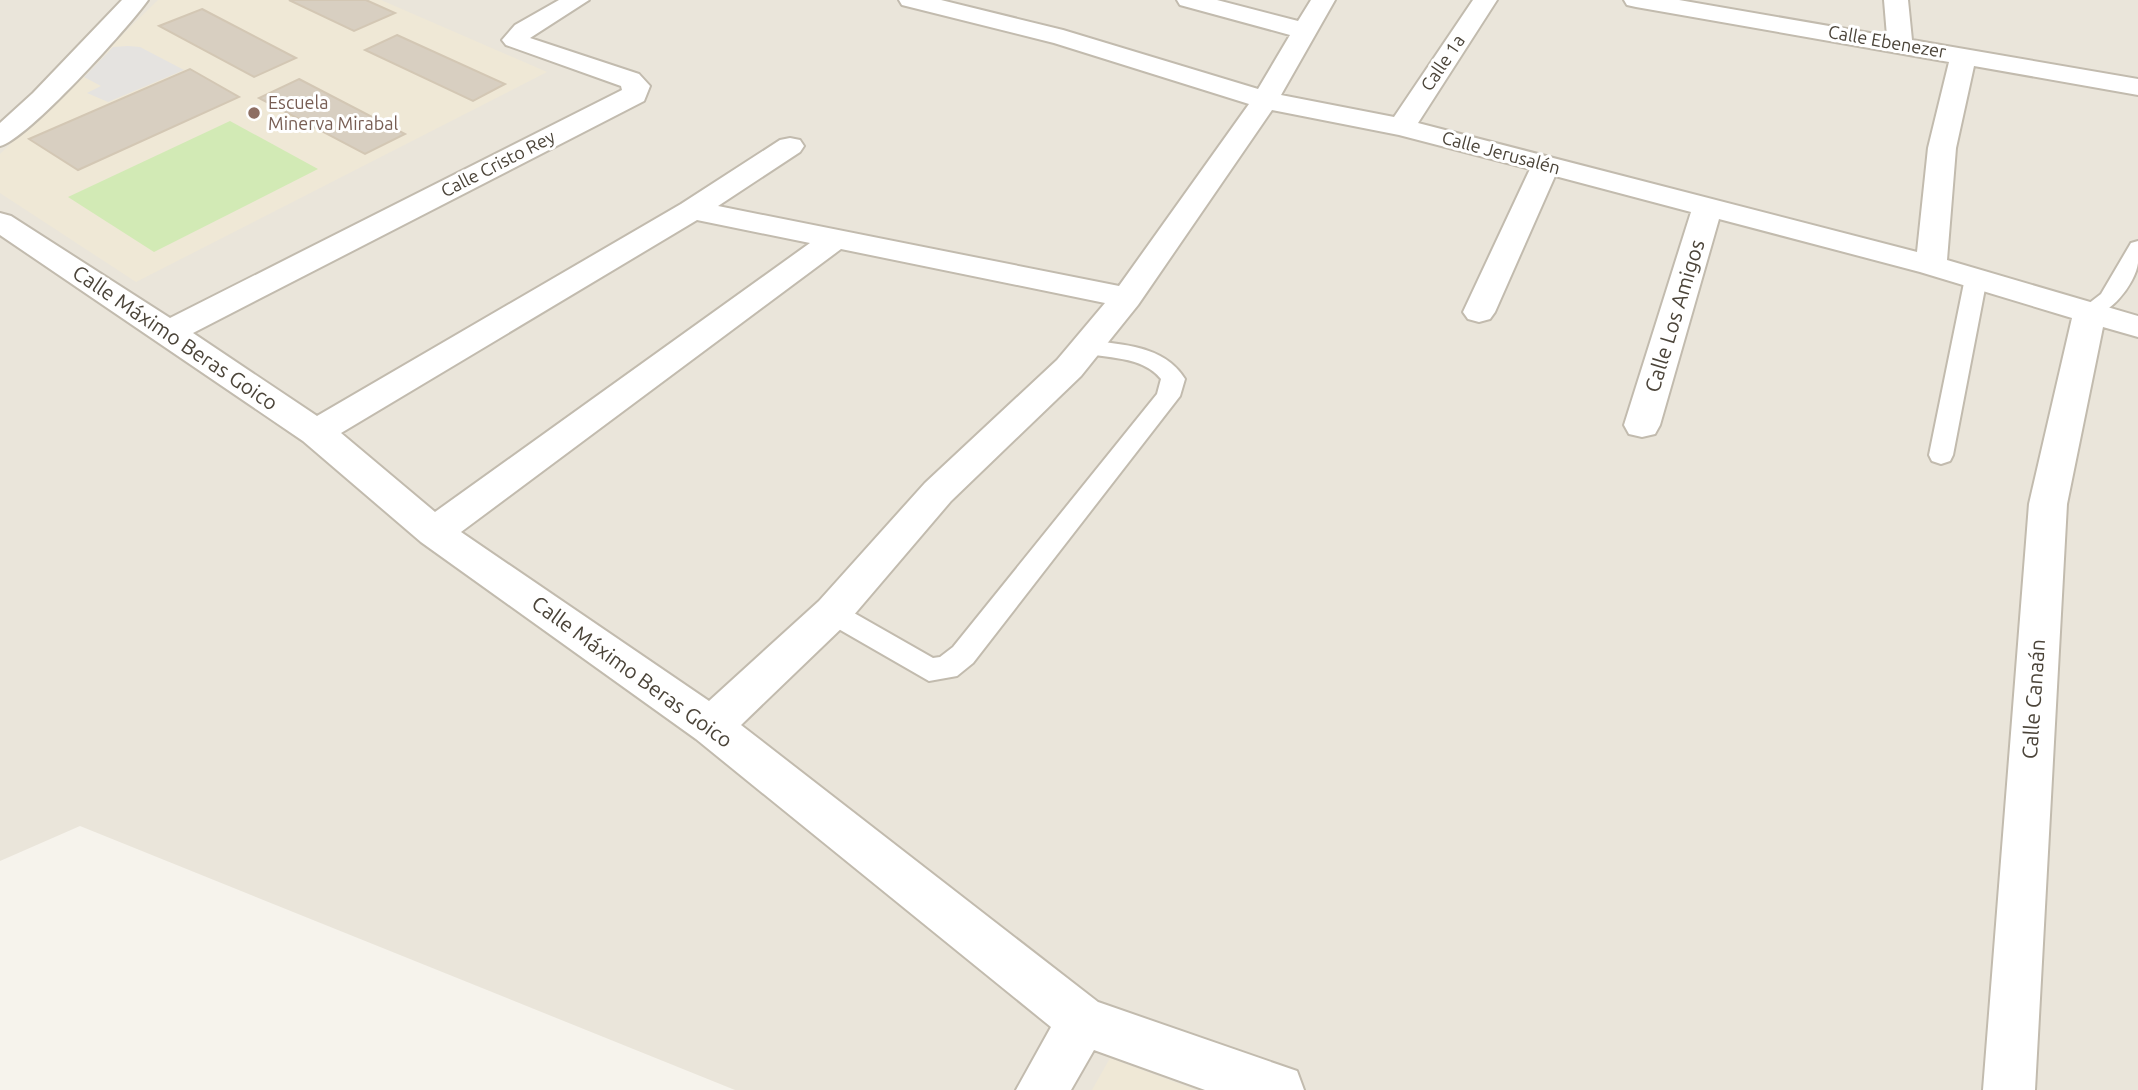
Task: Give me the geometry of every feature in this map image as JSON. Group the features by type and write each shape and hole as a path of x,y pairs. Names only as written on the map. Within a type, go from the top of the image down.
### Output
{"street":[{"path":"0,138 43,99 136,0"},
{"name":"Calle Jerusalén","path":"911,0 1020,17 1265,100 1401,127 1546,164 1931,265 2138,327"},
{"path":"1189,0 1306,31"},
{"path":"711,726 833,612 938,492 1069,368 1127,298 1265,100 1323,0"},
{"name":"Calle 1a","path":"1401,127 1485,0"},
{"name":"Calle Ebenezer","path":"1636,0 2138,87"},
{"path":"1896,0 1900,44"},
{"name":"Calle Cristo Rey","path":"169,331 634,95 638,86 630,80 524,46 515,40 524,30 573,1"},
{"path":"1931,265 1942,148 1964,55"},
{"path":"316,432 692,210 790,146"},
{"path":"1479,312 1546,164"},
{"name":"Calle Los Amigos","path":"1642,425 1707,207"},
{"path":"692,210 1127,298"},
{"name":"Calle Máximo Beras Goico","path":"0,222 169,331 316,432 434,532 711,726 1083,1021 1279,1090"},
{"path":"434,532 835,239"},
{"name":"Calle Canaán","path":"2009,1090 2048,504 2090,311"},
{"path":"1042,1090 1083,1021"}],"lane":[{"path":"2090,311 2109,298 2138,247"},
{"path":"1941,455 1976,278"},
{"path":"833,612 929,670 947,668 963,655 1168,396 1173,379 1168,369 1147,358 1087,346"}],"shaded area":[{"path":"0,0 2138,0 2138,1090 735,1090 80,826 0,861"},
{"name":"Escuela Minerva Mirabal","path":"158,0 381,0 547,72 136,282 0,193 0,154"},
{"path":"113,47 140,47 184,70 108,102 87,93 101,86 84,77"},
{"path":"1110,1058 1196,1090 1092,1090"}],"green space":[{"path":"230,121 318,169 154,252 68,197"}],"building":[{"path":"289,0 366,0 395,13 354,31"},
{"path":"202,9 296,58 254,77 159,26"},
{"path":"397,35 505,84 473,101 365,50"},
{"path":"190,69 239,97 78,170 29,139"},
{"path":"299,79 405,134 365,154 259,98"}],"place":[{"name":"Escuela Minerva Mirabal","path":"254,113"}]}
